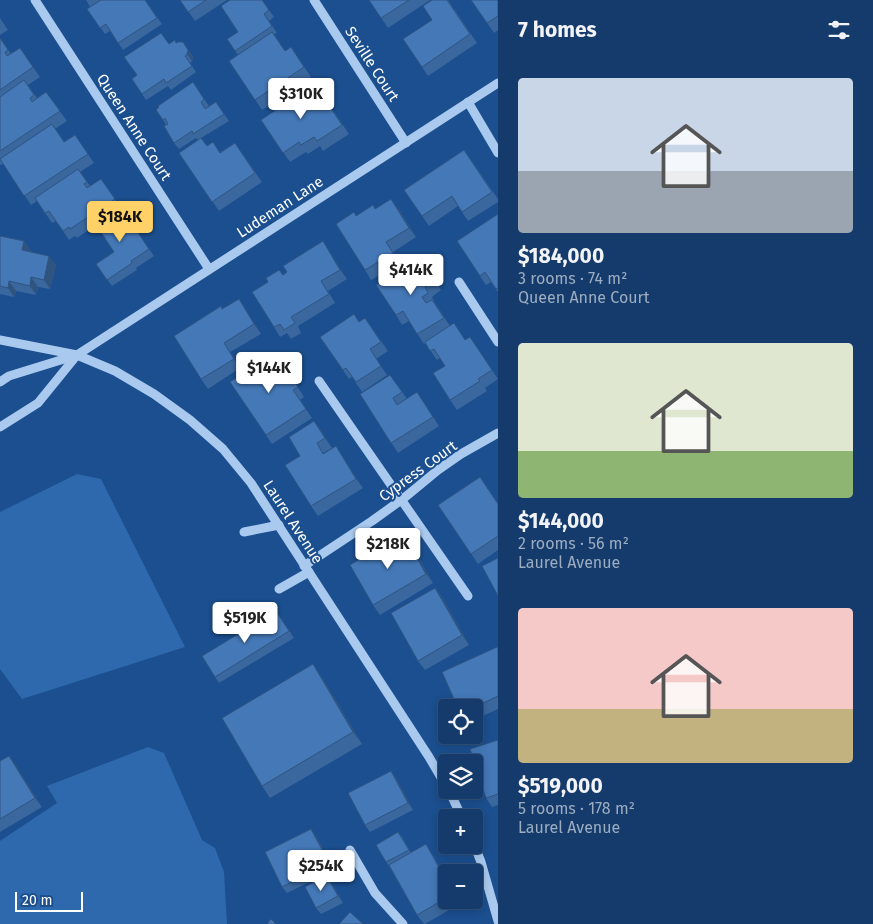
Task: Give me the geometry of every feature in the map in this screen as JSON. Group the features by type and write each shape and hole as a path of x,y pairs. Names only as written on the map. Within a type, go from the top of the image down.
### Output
{"street":[{"name":"Queen Anne Court","path":"35,0 209,269"},
{"name":"Seville Court","path":"314,0 406,143"},
{"name":"Ludeman Lane","path":"0,382 9,376 77,355 498,83"},
{"path":"468,102 498,153"},
{"path":"459,282 498,342"},
{"name":"Laurel Avenue","path":"0,340 77,355 115,371 154,394 190,420 223,449 251,483 438,773"},
{"name":"Ludeman Lane","path":"0,427 38,403 77,355"},
{"path":"319,381 468,596"},
{"name":"Cypress Court","path":"279,590 402,500 438,470 461,454 498,433"},
{"path":"244,532 278,526"},
{"path":"350,850 375,893 403,924"},
{"path":"478,854 498,920"}],"shaded area":[{"path":"77,474 101,479 185,647 22,699 0,669 0,512"},
{"path":"148,747 164,753 202,840 215,848 224,872 227,924 0,924 0,841 57,803 47,786"}],"building":[{"path":"101,0 145,0 157,18 118,43 106,24 100,28 87,9"},
{"path":"180,0 206,0 188,12"},
{"path":"230,0 262,0 269,10 264,14 272,26 235,51 227,39 238,32 221,6"},
{"path":"369,0 409,0 381,18"},
{"path":"432,0 447,0 470,34 422,67 403,39 432,20 423,6"},
{"path":"471,0 498,0 498,16 487,23"},
{"path":"272,32 285,51 291,47 304,67 255,100 229,61"},
{"path":"161,33 169,44 175,40 176,43 183,42 188,50 185,56 192,66 166,83 164,79 142,94 132,79 137,75 124,57"},
{"path":"0,38 8,50 5,52 7,56 20,48 33,67 0,90"},
{"path":"24,80 34,95 30,98 32,102 46,92 60,111 0,151 0,97"},
{"path":"193,82 204,99 201,102 205,109 216,102 224,114 193,134 192,131 174,143 164,126 168,124 165,118 163,120 156,110 158,106"},
{"path":"298,88 307,101 320,92 342,125 317,141 314,137 301,145 299,142 283,153 261,120 280,107 277,102"},
{"path":"52,124 64,142 75,135 88,154 24,196 0,159"},
{"path":"201,138 207,146 213,142 220,153 235,143 255,173 212,202 179,153"},
{"path":"464,150 492,192 462,212 452,196 422,216 404,190"},
{"path":"78,169 87,182 84,184 87,188 101,179 115,199 70,229 69,227 63,231 49,211 45,213 35,198"},
{"path":"391,199 409,228 386,242 393,253 365,270 336,224 354,212 356,216 373,205 375,209"},
{"path":"120,206 149,249 107,280 96,264 114,252 95,223"},
{"path":"498,214 498,288 496,289 485,272 480,276 457,241"},
{"path":"0,236 24,241 22,250 49,256 44,280 31,277 30,286 9,281 8,288 0,286"},
{"path":"323,241 340,270 321,281 329,294 291,317 295,323 284,330 280,324 274,327 252,292 268,282 266,278 279,270 283,275 287,272 283,266"},
{"path":"423,263 435,281 425,287 428,293 422,297 426,303 432,300 444,318 417,334 403,311 396,315 376,285 409,264 412,270"},
{"path":"239,299 254,324 224,343 234,359 201,379 174,336 221,306 222,309"},
{"path":"354,314 359,322 365,318 381,342 370,349 381,366 356,382 346,368 343,370 320,337"},
{"path":"454,323 465,340 470,337 492,370 478,379 480,381 450,400 433,373 445,366 434,349 430,351 425,342"},
{"path":"275,353 298,387 293,390 306,409 266,435 230,382"},
{"path":"390,375 402,392 393,398 397,405 417,392 433,417 391,443 360,394"},
{"path":"314,421 325,438 317,443 323,454 336,446 356,479 311,506 285,465 300,456 289,437"},
{"path":"480,477 498,504 498,536 471,554 438,505"},
{"path":"403,534 426,574 373,605 350,565"},
{"path":"498,558 498,596 482,566"},
{"path":"435,588 462,635 418,661 391,613"},
{"path":"276,611 289,631 215,677 202,656"},
{"path":"497,647 498,696 483,703 483,699 454,699 442,672"},
{"path":"313,664 353,732 262,786 222,718"},
{"path":"498,740 498,794 486,798 483,789 483,754 472,754 470,749"},
{"path":"9,756 35,798 0,819 0,761"},
{"path":"391,771 408,803 365,825 348,793"},
{"path":"311,829 329,863 282,887 265,852"},
{"path":"398,832 409,850 386,862 376,845"},
{"path":"426,844 438,866 438,903 417,915 389,865"},
{"path":"326,875 338,896 316,908 305,887"},
{"path":"350,912 363,924 339,924"},
{"path":"271,919 276,924 267,924"}]}
